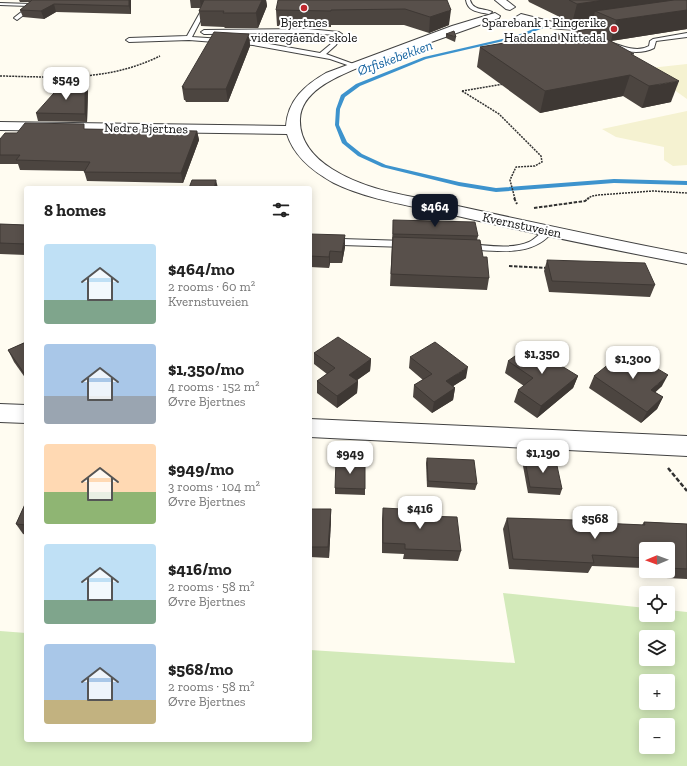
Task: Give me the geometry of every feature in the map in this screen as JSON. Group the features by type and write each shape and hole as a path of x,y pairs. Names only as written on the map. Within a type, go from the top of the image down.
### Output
{"street":[{"path":"292,130 293,118 300,101 312,87 331,76 494,7 510,7"},
{"path":"520,17 558,27 581,30 634,20"},
{"name":"Nedre Bjertnes","path":"0,126 292,130"},
{"name":"Kvernstuveien","path":"292,130 297,145 307,158 321,169 352,185 402,199 549,232 687,259"},
{"path":"0,413 24,414"},
{"path":"312,428 687,446"}],"lane":[{"path":"190,35 209,0"},
{"path":"468,0 469,5 472,8 494,7"},
{"path":"0,4 31,5 31,8 17,18"},
{"path":"128,40 190,35 308,31 340,34 334,44 322,55"},
{"path":"190,35 253,43 322,55 342,60 356,66"},
{"path":"605,42 620,47 643,50 652,47 653,41 655,40 687,35"},
{"path":"458,246 523,248 535,244 544,238 549,232"},
{"path":"312,241 412,244"}],"path":[{"path":"0,76 83,76 119,72 148,62 190,35"},
{"path":"509,83 462,91 499,114 541,156 542,162 535,166 516,167 510,180 515,200 518,205"},
{"path":"527,208 585,201 592,196 598,195 652,191 687,193"},
{"path":"507,266 554,268"}],"shaded area":[{"path":"687,64 687,99 656,77 650,68"},
{"path":"687,111 687,165 673,166 664,160 664,147 616,137 602,129"}],"green space":[{"path":"503,593 639,607 639,622 675,622 675,611 687,612 687,766 0,766 0,631 24,633 24,742 312,742 312,650 515,663"}],"building":[{"path":"32,0 129,0 129,6 54,4 41,11 20,10"},
{"path":"204,0 262,0 256,13 223,13 224,11 199,11"},
{"path":"278,0 447,0 451,10 430,17 405,9 331,11 276,10"},
{"path":"569,0 604,0 577,4"},
{"path":"674,0 687,0 687,10 616,20 595,11"},
{"path":"589,29 679,81 649,86 630,75 545,91 480,47"},
{"path":"454,31 456,37 446,34"},
{"path":"214,32 249,34 226,89 183,89 184,87 182,87"},
{"path":"62,84 85,84 85,114 36,113"},
{"path":"25,123 84,124 84,129 197,131 181,173 84,172 90,162 16,160 20,155 0,155 0,139 5,133 17,133"},
{"path":"192,180 216,180 214,186 190,186"},
{"path":"393,220 475,222 478,236 393,234"},
{"path":"0,224 24,225 24,244 0,243"},
{"path":"312,234 345,235 342,252 330,251 329,257 312,256"},
{"path":"393,237 480,240 483,257 487,257 489,278 391,274"},
{"path":"547,260 645,263 655,285 552,281"},
{"path":"338,337 371,359 349,375 358,381 337,396 317,381 335,368 314,353"},
{"path":"435,342 468,367 446,381 455,388 434,402 414,385 432,374 410,357"},
{"path":"24,343 24,373 8,350"},
{"path":"529,346 578,376 541,406 518,390 533,378 508,361"},
{"path":"626,350 668,375 651,390 663,397 647,412 594,376"},
{"path":"427,458 474,460 477,484 428,481"},
{"path":"525,460 556,461 562,489 530,487"},
{"path":"336,461 365,462 365,489 335,488"},
{"path":"24,506 24,525 16,524"},
{"path":"383,508 422,510 423,516 457,517 461,551 405,549 405,544 383,543"},
{"path":"312,509 331,509 328,547 312,547"},
{"path":"507,518 575,520 576,522 645,525 644,522 687,524 687,569 675,568 675,542 639,542 639,558 592,555 594,563 513,559"}],"waterway":[{"name":"Ørfiskebekken","path":"577,19 553,23 516,37 425,58 358,85 343,96 338,109 337,125 345,143 360,155 384,166 459,184 496,190 614,181 687,183"}],"place":[{"name":"Bjertnes videregående skole","path":"304,8"},
{"name":"Sparebank 1 Ringerike Hadeland Nittedal","path":"614,29"}]}
